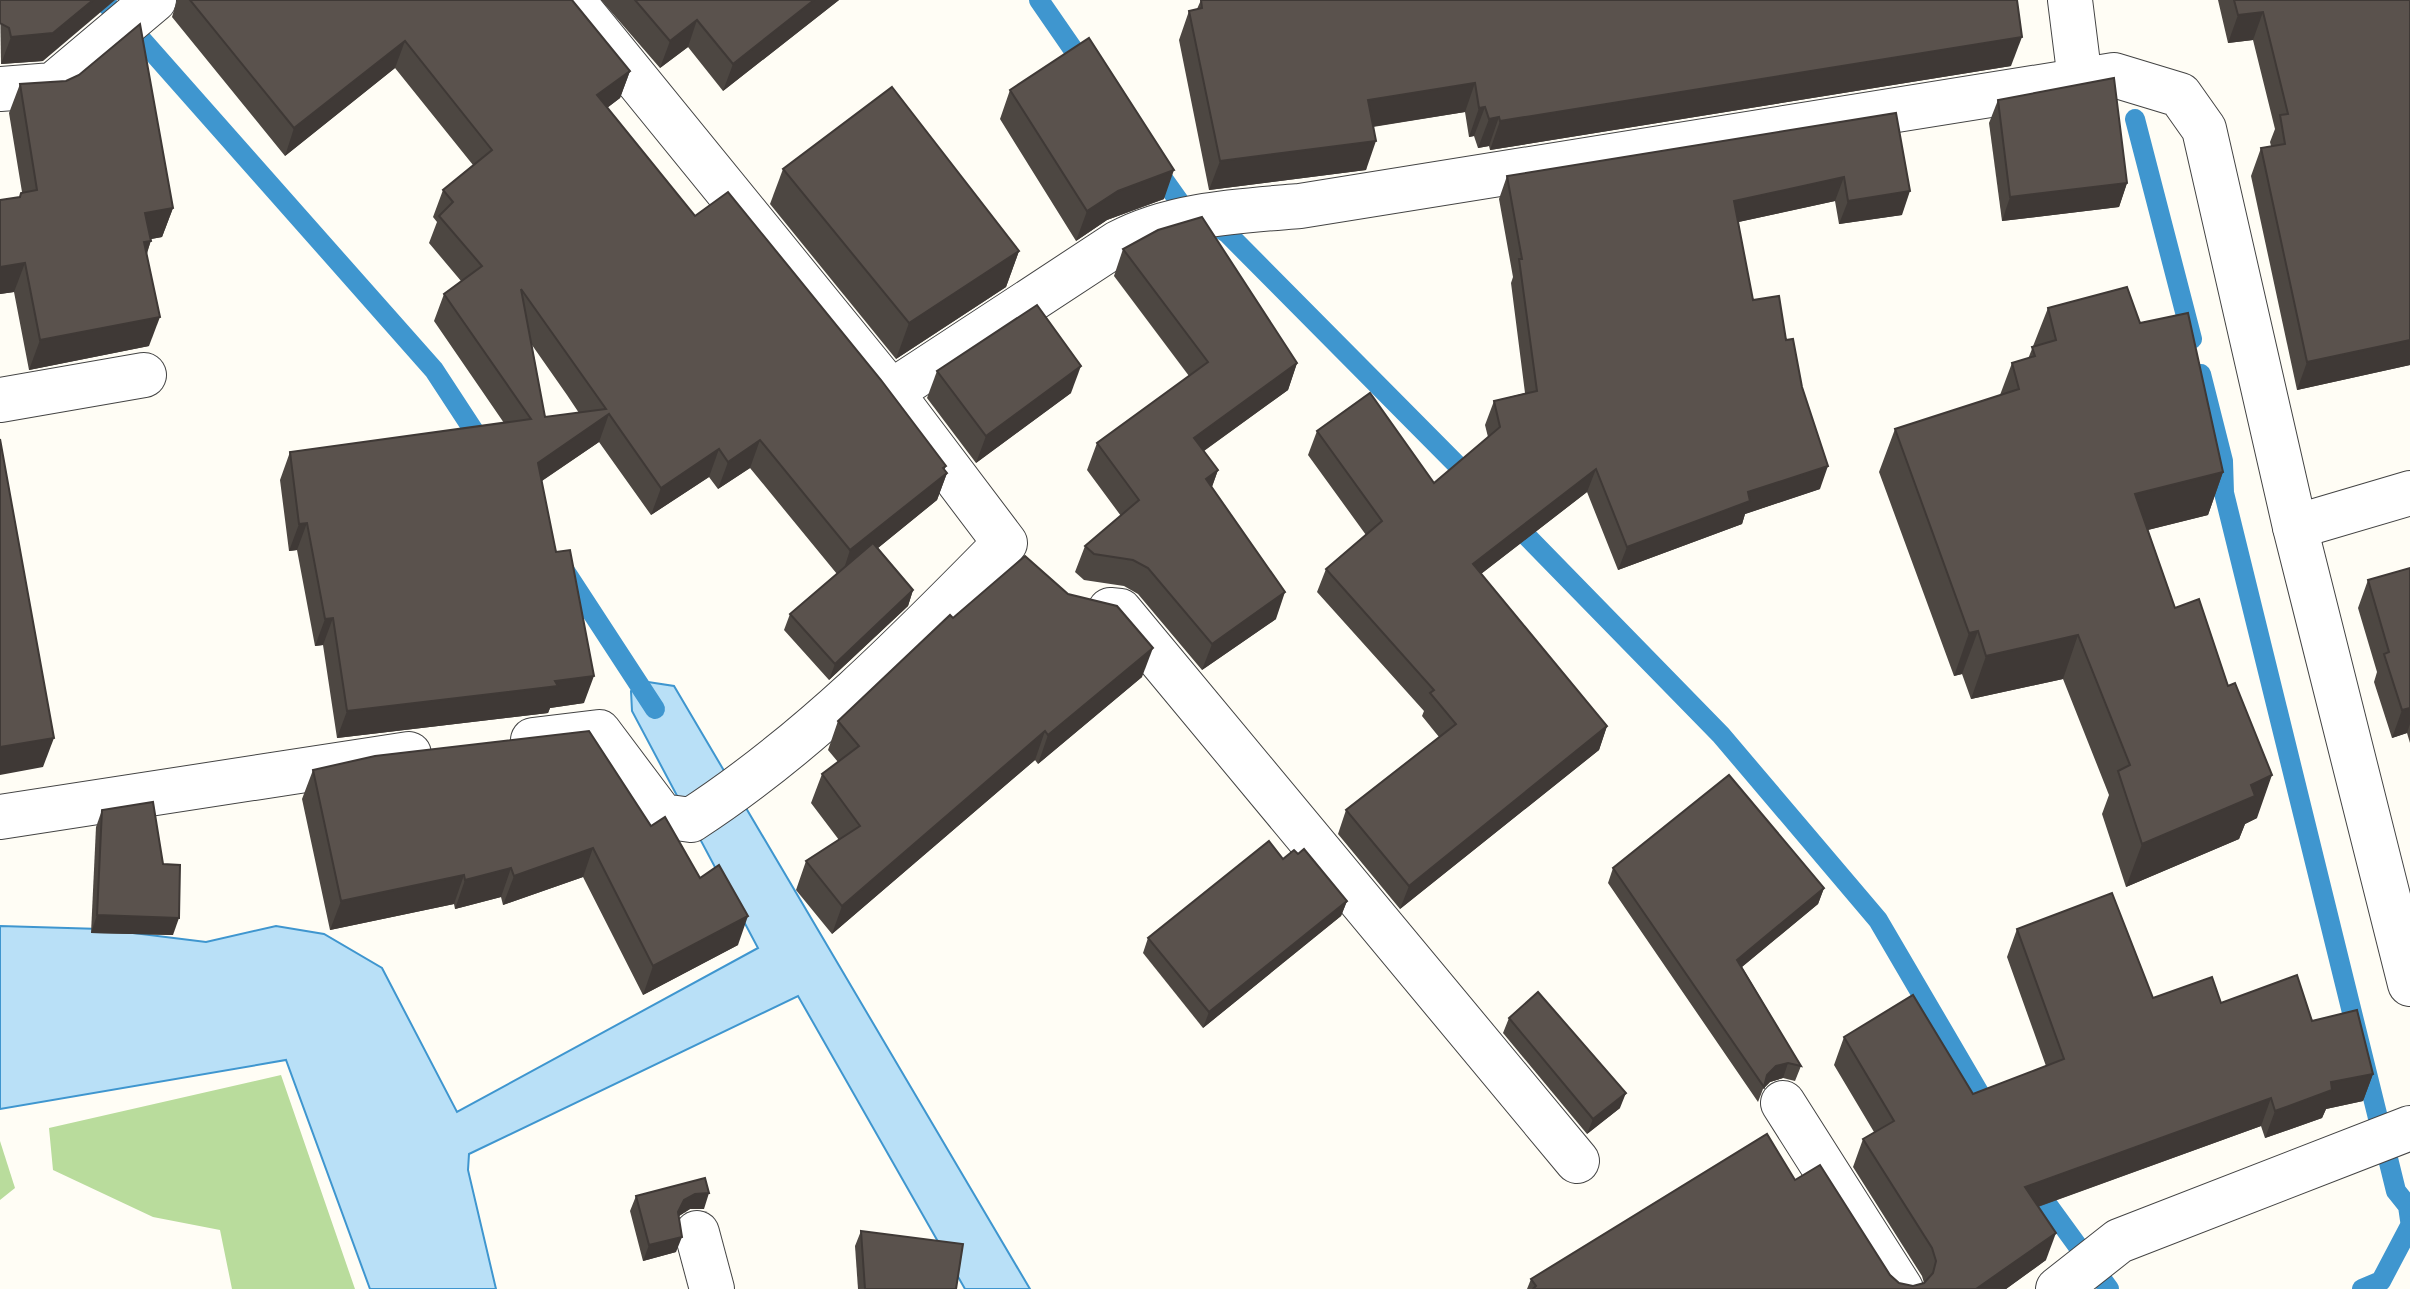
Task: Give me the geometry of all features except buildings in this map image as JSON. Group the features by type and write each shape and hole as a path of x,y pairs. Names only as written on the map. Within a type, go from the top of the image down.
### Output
{"street":[{"path":"572,0 891,392 1005,543 1039,573"},
{"path":"2070,0 2080,80"},
{"path":"0,89 53,85 136,15"},
{"path":"891,392 1118,243 1140,232 1205,216 1316,204 2114,75 2180,95 2204,129 2295,527 2410,984"},
{"path":"0,400 144,375"},
{"path":"2295,527 2410,493"},
{"path":"0,817 361,760 599,732 662,816 691,820 745,785 911,639 1005,543"},
{"path":"1073,604 1120,611 1577,1161"},
{"path":"1783,1103 1901,1289"},
{"path":"2076,1274 2119,1241 2392,1135"},
{"path":"697,1233 712,1289"}],"green space":[{"path":"281,1075 355,1289 232,1289 220,1230 153,1217 53,1170 49,1128"},
{"path":"0,1141 15,1188 0,1200"}],"water":[{"path":"648,682 674,686 1030,1289 965,1289 798,996 469,1154 468,1170 496,1289 370,1289 286,1060 0,1109 0,926 101,929 206,942 276,926 324,934 382,968 457,1112 758,948 632,711 631,691"}],"waterway":[{"path":"102,0 134,31 434,370 487,451"},
{"path":"1039,0 1088,71"},
{"path":"2135,119 2192,339"},
{"path":"1154,166 1181,204 1227,233 1474,482"},
{"path":"2201,374 2223,461 2224,493 2396,1191 2408,1206 2410,1220"},
{"path":"1510,519 1721,735 1878,920 1991,1113"},
{"path":"563,568 655,709"},
{"path":"2031,1182 2109,1289"},
{"path":"2362,1289 2381,1281 2410,1226"}]}
